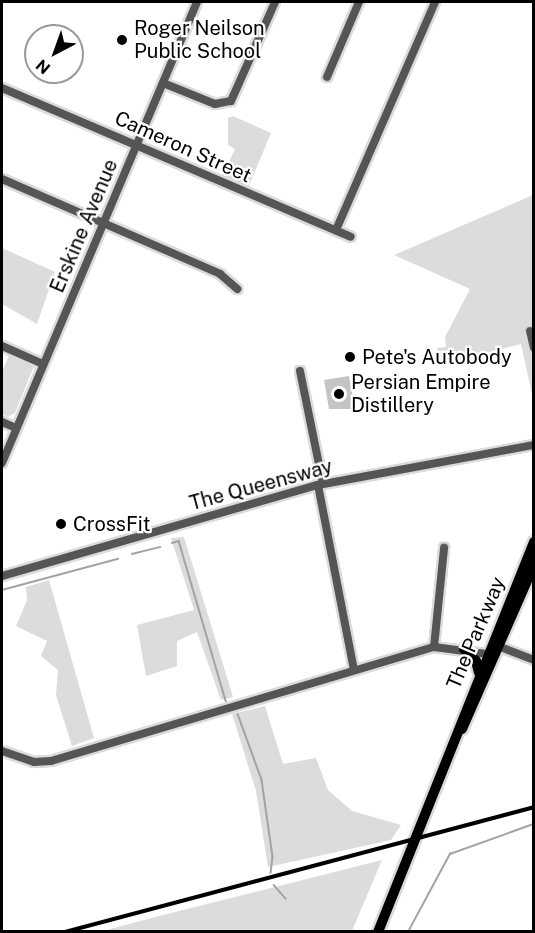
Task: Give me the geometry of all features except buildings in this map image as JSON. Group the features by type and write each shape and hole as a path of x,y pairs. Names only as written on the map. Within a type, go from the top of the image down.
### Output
{"main road":[{"name":"The Parkway","path":"456,739 479,674 494,650 534,542"},
{"name":"The Parkway","path":"378,932 456,739 534,565"},
{"path":"464,649 476,661 479,674"}],"street":[{"name":"Erskine Avenue","path":"2,463 197,2"},
{"path":"163,82 215,104 231,101 274,2"},
{"path":"327,76 359,2"},
{"path":"336,230 435,2"},
{"name":"Cameron Street","path":"2,88 351,237"},
{"path":"2,179 102,225 220,274 237,289"},
{"path":"530,331 534,348"},
{"path":"2,346 43,364"},
{"path":"300,372 354,670"},
{"path":"2,422 16,428"},
{"name":"The Queensway","path":"2,576 320,484 534,445"},
{"path":"434,647 444,548"},
{"path":"2,751 34,762 51,761 434,647 494,650 534,660"}],"shaded area":[{"path":"233,116 271,133 248,188 222,177 235,149 228,145 228,118"},
{"path":"533,195 533,399 521,344 440,365 437,348 446,347 445,337 470,289 394,255"},
{"path":"2,248 55,272 37,324 2,304"},
{"path":"9,355 34,366 15,413 7,417 2,414 2,372"},
{"path":"184,537 233,697 221,700 197,632 177,641 177,666 146,676 137,625 194,610 171,538"},
{"path":"49,580 94,738 72,746 56,695 58,670 41,656 47,641 16,626 27,600 26,587"},
{"path":"265,706 283,764 316,758 328,790 352,811 401,825 391,840 268,867 256,791 232,714"},
{"path":"382,860 352,931 103,931 159,916"}],"waterway":[{"path":"172,543 179,541 226,701"},
{"path":"132,554 160,547"},
{"path":"2,590 118,559"},
{"path":"238,714 262,780 273,857 271,873"},
{"path":"408,932 450,854 534,824"},
{"path":"274,885 286,899"}],"railway":[{"path":"65,932 534,807"}],"place":[{"name":"Roger Neilson Public School","path":"122,40"},
{"name":"Pete's Autobody","path":"350,357"},
{"name":"Persian Empire Distillery","path":"339,394"},
{"name":"CrossFit","path":"61,524"}]}
